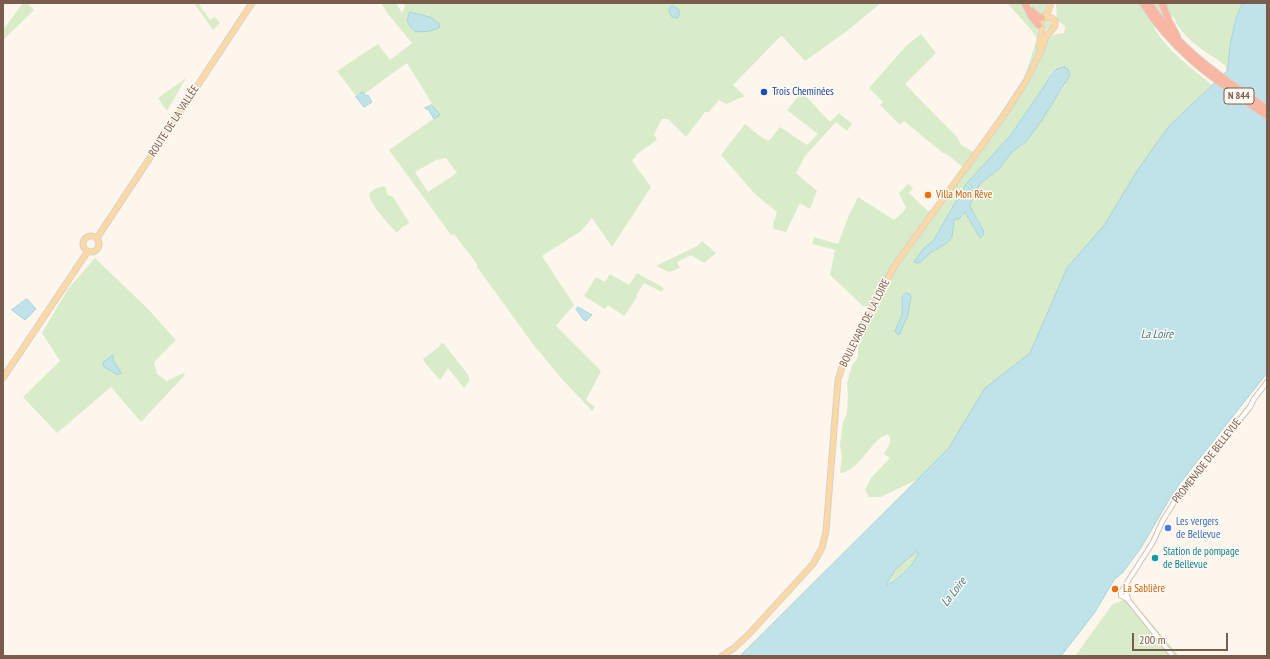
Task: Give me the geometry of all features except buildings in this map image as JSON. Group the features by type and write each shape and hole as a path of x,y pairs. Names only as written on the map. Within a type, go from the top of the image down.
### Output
{"highway":[{"path":"1025,3 1031,16 1041,28"},
{"path":"1028,3 1034,14 1044,17"},
{"name":"N 844","path":"1143,3 1213,74 1267,116"},
{"name":"N 844","path":"1149,3 1180,51 1267,109"},
{"path":"1162,3 1165,26"}],"main road":[{"name":"ROUTE DE LA VALLÉE","path":"97,238 252,3"},
{"path":"1051,3 1055,24 1054,28 1050,32 1045,32 1041,28 1044,17 1051,3"},
{"path":"1044,17 1054,19"},
{"name":"BOULEVARD DE LA LOIRE","path":"1034,65 1039,48 1041,28"},
{"name":"BOULEVARD DE LA LOIRE","path":"722,656 734,648 749,634 806,572 820,553 826,531 838,380 845,358 895,265 1017,96 1050,32"},
{"path":"90,236 97,238 99,242 98,247 93,252 88,251 84,246 85,239 90,236"},
{"path":"3,378 88,251"}],"street":[{"name":"PROMENADE DE BELLEVUE","path":"1173,656 1124,594 1127,584 1153,542 1163,520 1174,502 1250,407 1267,382"}],"green space":[{"path":"23,3 28,3 34,10 3,40 3,30"},
{"path":"194,3 198,3 210,20 215,17 220,23 213,30"},
{"path":"381,3 396,3 402,13 405,6 403,3 881,3 847,31 805,61 782,36 779,38 733,85 745,96 726,104 719,100 709,112 705,112 686,137 668,119 662,119 654,134 657,140 637,154 632,161 651,187 612,247 592,218 581,231 542,256 574,305 556,326 601,371 586,400 595,407 592,411 561,378 533,344 477,267 477,264 454,234 451,235 389,150 439,115 407,63 364,94 362,92 356,96 337,71 378,44 390,60 412,43 388,14","holes":["410,12 430,17 436,21 409,26 407,19","446,158 457,173 428,192 415,172 436,160"]},
{"path":"1007,3 1021,3 1026,15 1037,27 1037,39 1033,32"},
{"path":"1030,3 1047,3 1045,14 1037,14"},
{"path":"1056,3 1243,3 1236,18 1230,45 1227,71 1225,65 1202,50 1183,32 1173,16 1154,28 1173,52 1212,85 1169,126 1137,171 1105,224 1067,268 1030,353 985,388 948,449 918,479 881,497 869,497 865,490 871,478 890,458 884,454 890,442 888,434 880,438 862,459 851,469 840,473 842,456 840,446 843,422 847,413 847,383 852,366 858,357 858,343 876,309 869,306 863,306 830,275 835,250 812,244 814,237 838,244 849,215 858,197 894,220 906,208 899,193 908,184 913,188 909,193 928,211 933,209 963,167 943,153 904,121 900,125 880,105 883,102 869,88 906,46 921,34 936,53 905,84 957,137 961,145 974,152 1024,79 1036,42 1046,44 1053,36 1064,33 1065,26 1057,20","holes":["1055,69 1065,85 1025,144 1012,152 999,169 982,182 976,189 967,184 1010,136 1047,82 1050,73","966,185 971,202 970,207 982,227 984,235 975,230 965,212 962,217 954,220 952,237 947,243 930,253 920,263 924,248 933,241","909,293 911,296 907,319 900,334 900,318 902,315 901,303 904,294"]},
{"path":"1047,20 1052,25 1047,30 1042,25"},
{"path":"186,78 167,111 158,98"},
{"path":"802,92 830,122 839,113 852,124 847,131 836,122 805,156 796,173 817,191 810,209 800,203 786,232 774,229 773,224 777,212 755,194 721,155 745,124 761,137 769,141 780,127 807,145 818,134 787,110"},
{"path":"383,186 386,187 387,194 393,197 409,222 397,233 380,214 370,198 369,194 374,189"},
{"path":"702,241 716,253 704,263 691,255 677,262 680,268 669,272 656,266 697,246"},
{"path":"95,258 148,309 176,340 154,362 157,374 167,381 183,373 185,375 141,422 111,387 57,433 23,397 60,361 42,333 68,289"},
{"path":"637,273 664,288 662,292 644,283 636,296 637,297 624,316 608,305 605,309 584,296 596,277 605,282 610,274 629,285"},
{"path":"441,343 444,344 469,376 469,381 464,388 448,368 440,380 425,363 423,359 439,347"},
{"path":"918,552 914,562 901,575 887,585 894,570"},
{"path":"1123,600 1132,600 1179,656 1075,656 1112,605"}],"water":[{"name":"La Loire","path":"1243,3 1267,3 1267,373 1180,483 1141,548 1123,572 1114,580 1095,612 1061,656 740,656 948,449 985,388 1030,353 1067,268 1105,224 1137,171 1169,126 1227,71 1230,45 1236,18","holes":["916,552 918,552 914,562 901,576 887,585 895,570"]},
{"path":"673,6 679,10 679,16 677,18 672,17 669,11 670,7"},
{"path":"410,12 430,17 439,23 440,27 428,31 415,31 408,23"},
{"path":"1064,67 1068,69 1070,75 1042,120 1026,142 1012,152 999,169 982,182 976,190 967,183 1010,136 1052,73 1055,70"},
{"path":"363,92 366,96 368,95 372,102 364,107 356,97"},
{"path":"432,105 440,115 434,119 428,109 425,108"},
{"path":"966,185 975,192 970,205 984,234 980,238 965,212 960,218 954,220 952,237 947,243 930,253 920,263 914,262 924,248 933,241"},
{"path":"906,293 910,294 911,297 907,319 900,334 898,335 895,331 902,315 902,297"},
{"path":"27,299 36,309 25,320 12,310"},
{"path":"578,307 592,315 586,321 576,309"},
{"path":"113,355 113,360 121,373 118,375 104,367 103,363"}],"place":[{"name":"Trois Cheminées","path":"764,92"},
{"name":"Villa Mon Rêve","path":"928,195"},
{"name":"Les vergers de Bellevue","path":"1168,528"},
{"name":"Station de pompage de Bellevue","path":"1155,558"},
{"name":"La Sablière","path":"1115,589"}]}
